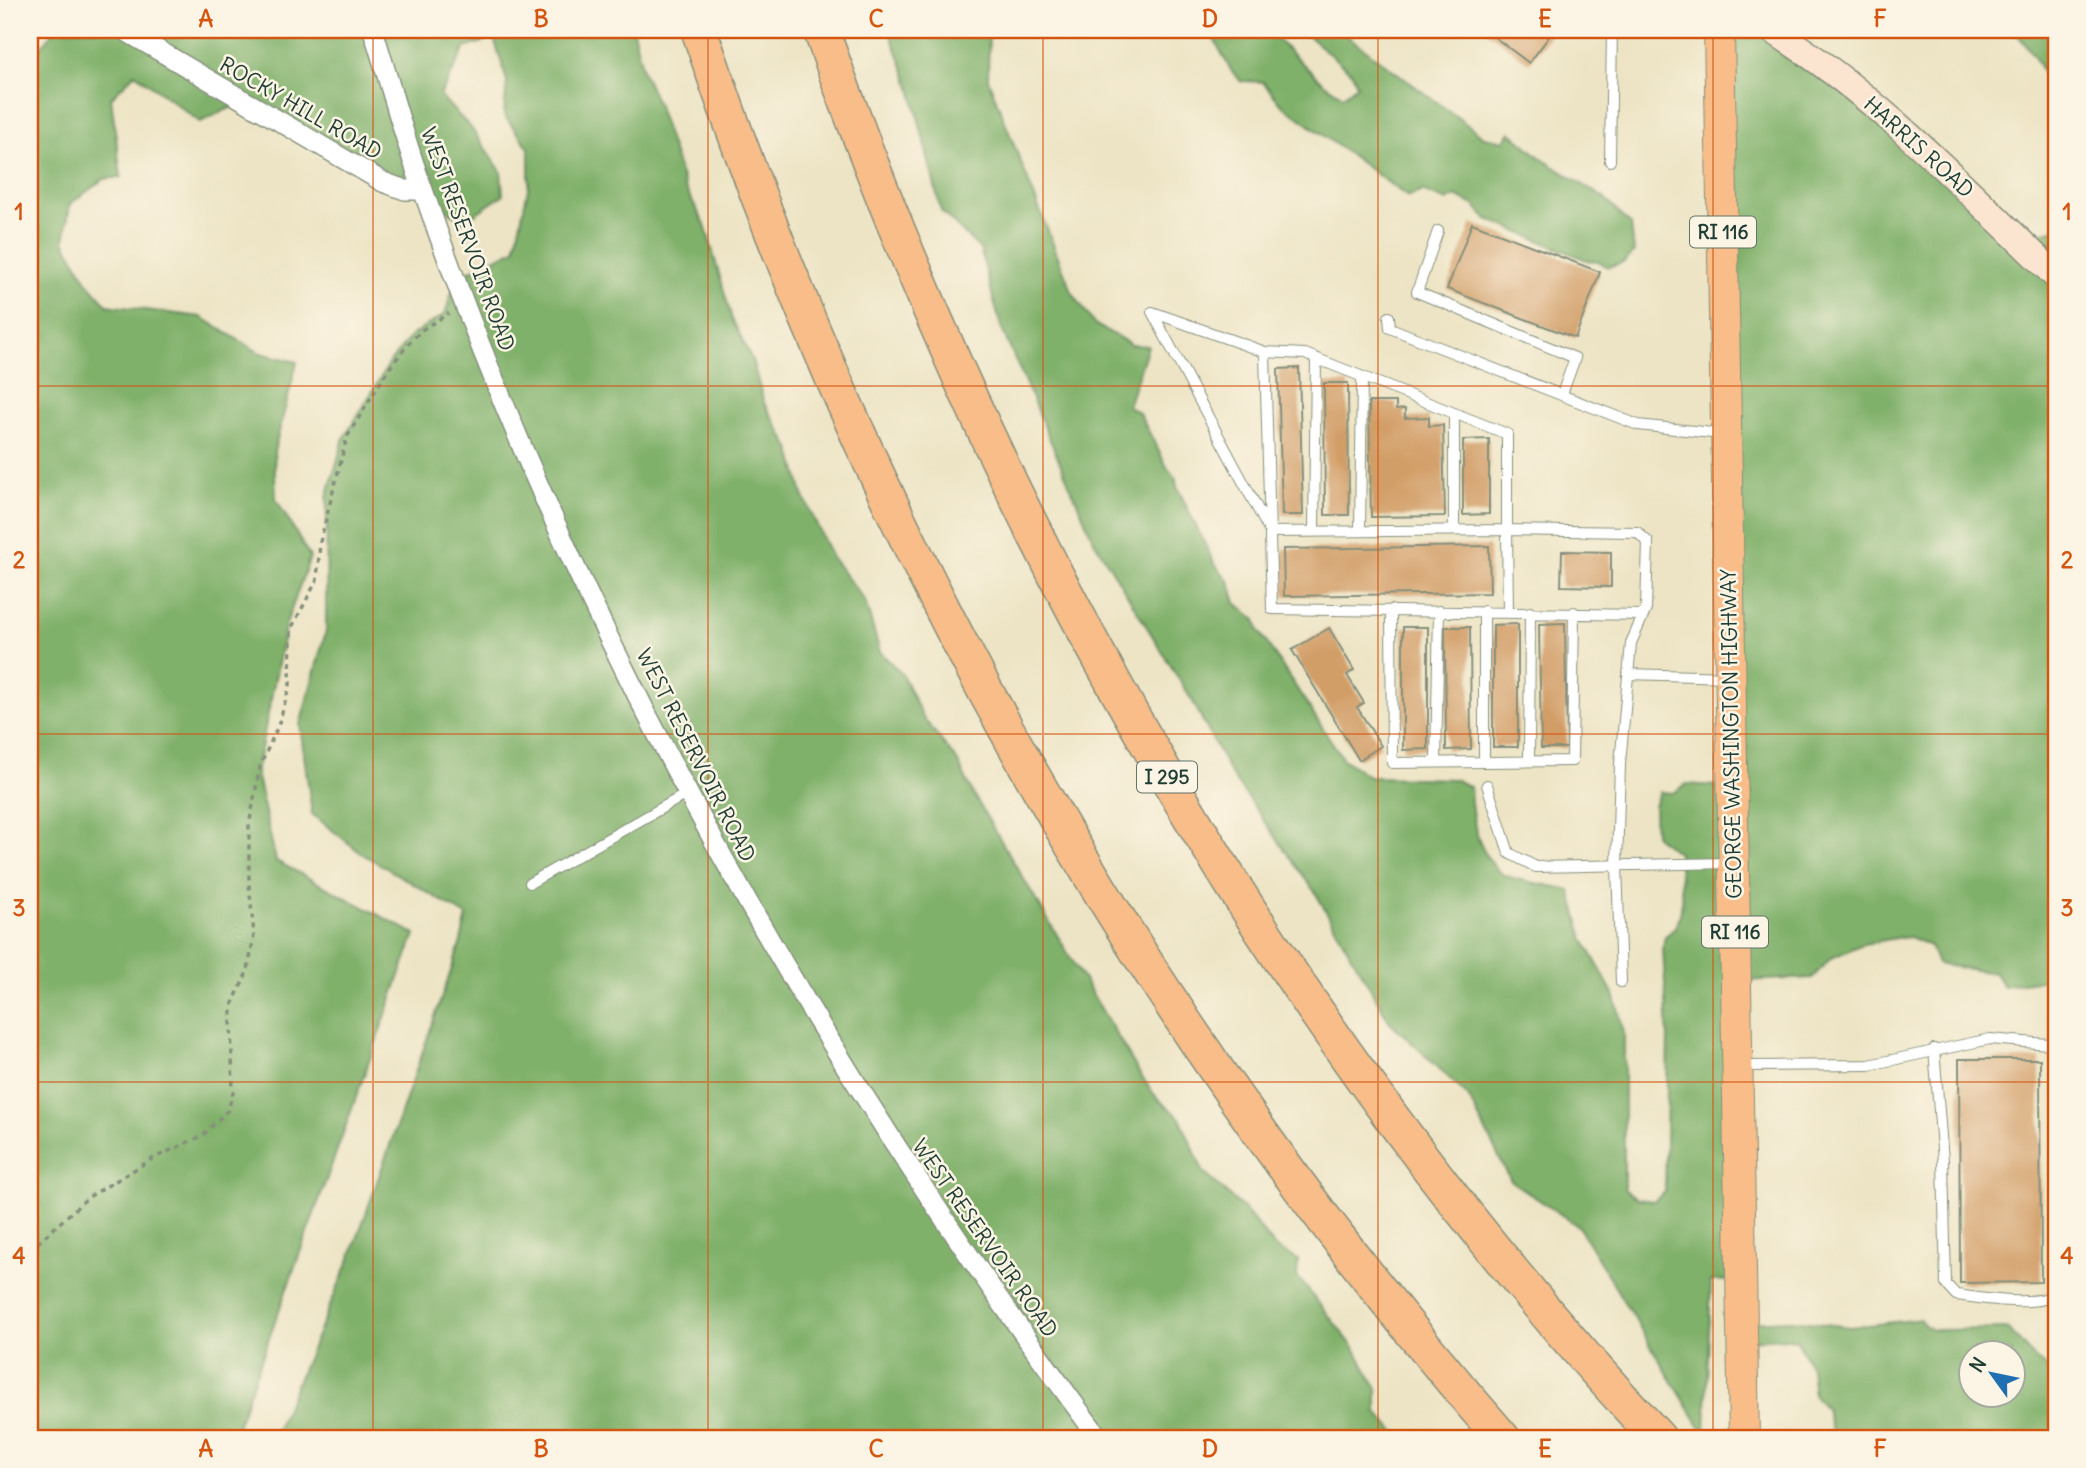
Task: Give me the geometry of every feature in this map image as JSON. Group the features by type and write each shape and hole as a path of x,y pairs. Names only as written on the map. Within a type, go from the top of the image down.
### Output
{"highway":[{"path":"699,30 775,238 852,422 932,589 1039,787 1135,946 1246,1111 1364,1270 1502,1438"},
{"name":"I 295","path":"821,30 889,211 967,392 1058,580 1178,797 1286,965 1402,1129 1526,1285 1658,1438"}],"main road":[{"name":"GEORGE WASHINGTON HIGHWAY","path":"1719,30 1744,1435"}],"street":[{"name":"ROCKY HILL ROAD","path":"124,30 383,182 405,190 423,190"},
{"name":"WEST RESERVOIR ROAD","path":"373,30 423,190 520,443 572,557 688,793 769,942 853,1082 936,1211 1100,1438"},
{"name":"HARRIS ROAD","path":"1772,30 1834,74 1889,120 2056,276"}],"lane":[{"path":"1610,161 1612,30"},
{"path":"1438,231 1417,292 1575,358 1562,394"},
{"path":"1270,532 1152,312 1265,352 1305,354 1507,434 1507,612"},
{"path":"1389,317 1390,328 1638,425 1726,434"},
{"path":"1265,352 1272,609 1643,615"},
{"path":"1314,531 1316,359"},
{"path":"1360,531 1362,377"},
{"path":"1454,413 1454,530"},
{"path":"1270,532 1637,532 1648,542 1646,608 1631,643 1620,764 1617,865 1621,982"},
{"path":"1391,610 1392,763 1573,761 1574,612"},
{"path":"1436,762 1439,611"},
{"path":"1484,611 1484,762"},
{"path":"1529,761 1530,612"},
{"path":"1628,674 1730,677"},
{"path":"1487,785 1509,853 1536,867 1733,863"},
{"path":"530,883 688,793"},
{"path":"1737,1066 1868,1065 1990,1039 2048,1044 2056,1049"},
{"path":"1934,1049 1943,1161 1946,1284 1956,1295 1992,1299 2048,1300 2056,1294"}],"path":[{"path":"30,1250 87,1198 153,1157 202,1136 228,1110 233,1093 232,1012 248,970 253,944 247,847 255,785 290,685 291,629 317,580 323,529 347,437 388,370 410,342 439,318 458,309 468,310"}],"green space":[{"path":"55,30 633,30 643,72 657,103 685,188 705,225 732,319 752,360 764,403 791,450 803,495 832,558 865,601 880,652 902,674 922,716 958,762 973,794 1141,1076 1157,1098 1180,1118 1204,1173 1244,1209 1276,1248 1298,1260 1297,1276 1356,1350 1377,1389 1377,1412 1400,1438 273,1438 350,1259 460,945 467,916 361,853 312,814 300,725 326,631 327,497 344,438 390,362 412,335 445,314 457,277 515,249 529,184 529,148 504,115 507,81 494,38 465,48 440,96 471,128 501,171 503,195 463,222 432,198 414,171 386,182 245,101 200,122 135,73 111,98 121,177 104,179 70,204 64,241 88,283 107,305 201,317 260,353 297,362 274,451 276,499 310,557 286,624 256,773 276,861 415,934 233,1438 30,1438 30,54 42,46"},
{"path":"889,30 989,30 988,79 1072,292 1094,324 1132,345 1148,346 1128,406 1139,413 1168,469 1175,476 1177,487 1214,563 1230,583 1236,603 1256,620 1259,631 1343,759 1370,777 1454,779 1470,787 1477,833 1493,865 1507,876 1570,890 1584,940 1615,997 1624,1033 1624,1189 1638,1199 1654,1201 1665,1192 1668,1036 1663,948 1665,936 1678,920 1682,899 1678,853 1655,836 1654,806 1660,792 1673,793 1687,784 1731,787 1723,30 1777,30 2015,240 2056,229 2056,978 2003,986 1995,973 1937,964 1930,946 1907,936 1863,944 1831,958 1812,978 1740,981 1741,1280 1711,1281 1705,1435 1578,1226 1511,1181 1468,1096 1389,1021 1315,892 1230,773 1193,702 1093,539 1001,327 980,249 941,211 911,88"},
{"path":"1209,30 1267,30 1323,83 1343,96 1357,85 1352,73 1301,30 1339,30 1484,137 1504,141 1510,132 1542,159 1604,198 1631,225 1634,252 1624,262 1608,267 1487,219 1474,205 1456,196 1447,201 1422,191 1408,197 1282,105 1263,82 1241,81 1232,72"},
{"path":"2013,30 2056,30 2056,104 2039,64"},
{"path":"1921,1319 1924,1325 1932,1330 2009,1329 2017,1338 1956,1338 1956,1408 2026,1408 2026,1349 2056,1374 2056,1438 1834,1438 1826,1409 1814,1396 1811,1368 1797,1341 1786,1338 1746,1340 1746,1322 1792,1320 1850,1327"}],"building":[{"path":"1485,30 1554,30 1529,63"},
{"path":"1472,223 1600,272 1575,338 1447,289"},
{"path":"1299,368 1303,515 1282,515 1278,369"},
{"path":"1324,383 1348,383 1349,515 1325,515"},
{"path":"1369,402 1396,402 1396,410 1405,409 1405,418 1429,417 1429,426 1443,425 1445,516 1371,517"},
{"path":"1489,439 1489,514 1463,515 1463,440"},
{"path":"1489,546 1490,593 1284,596 1283,549"},
{"path":"1562,551 1611,552 1611,587 1561,586"},
{"path":"1565,623 1567,748 1541,748 1539,624"},
{"path":"1518,624 1518,747 1493,747 1493,625"},
{"path":"1403,627 1428,627 1428,749 1403,750"},
{"path":"1445,627 1470,627 1471,749 1446,750"},
{"path":"1329,628 1354,670 1347,675 1364,703 1357,707 1381,746 1359,760 1292,650"},
{"path":"1959,1059 2040,1059 2041,1282 1960,1283"}]}
